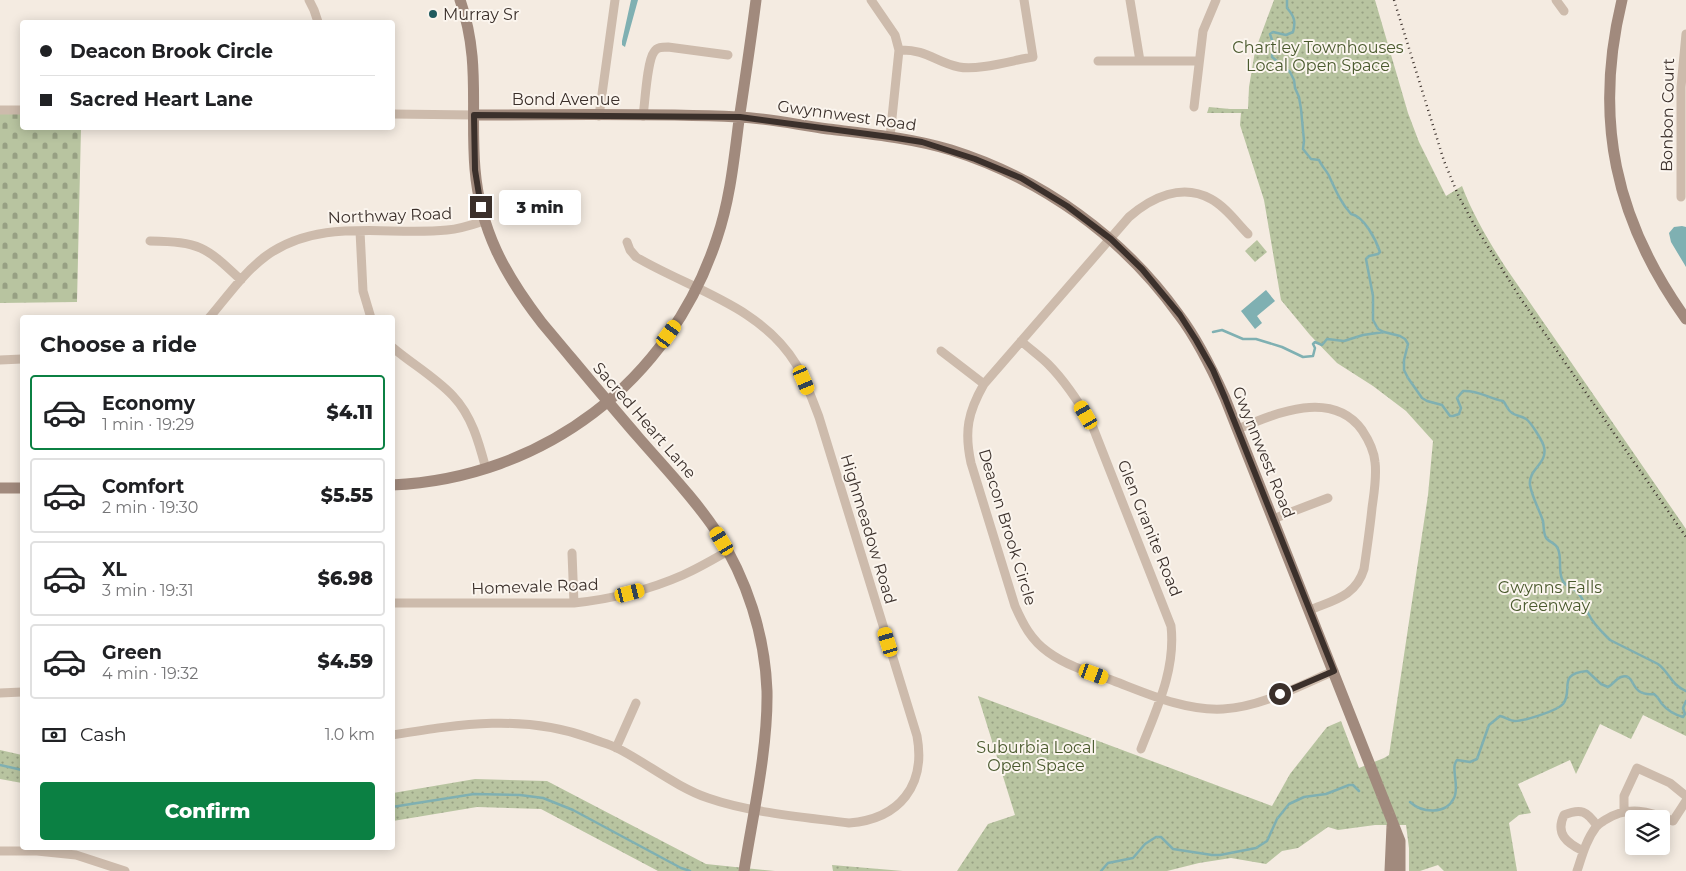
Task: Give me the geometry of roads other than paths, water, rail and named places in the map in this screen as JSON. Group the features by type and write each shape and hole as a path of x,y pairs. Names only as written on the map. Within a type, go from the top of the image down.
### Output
{"street":[{"path":"309,0 317,20"},
{"name":"Sacred Heart Lane","path":"460,0 467,22 473,57 475,170 484,221 498,256 520,295 704,514 728,551 744,584 753,609 765,662 767,690 766,720 744,871"},
{"path":"599,116 615,0"},
{"path":"395,485 437,481 486,470 535,449 562,435 608,401 633,379 658,350 680,319 697,288 718,237 726,207 756,0"},
{"path":"870,0 895,35 900,50 890,137"},
{"path":"900,50 920,51 949,64 966,68 1033,57 1024,0"},
{"path":"1130,0 1140,61"},
{"path":"1194,107 1203,31 1216,0"},
{"path":"1556,0 1564,11"},
{"path":"1622,0 1610,70 1610,117 1616,168 1636,233 1661,283 1686,319"},
{"name":"Bonbon Court","path":"1681,197 1681,87 1686,34"},
{"path":"643,116 650,59 656,49 662,46 728,55"},
{"path":"1098,61 1198,61"},
{"path":"0,110 20,110"},
{"name":"Bond Avenue","path":"395,114 740,117"},
{"name":"Gwynnwest Road","path":"740,117 890,137 922,142 952,150 1021,178 1067,206 1111,239 1142,269 1180,315 1213,370 1274,519 1393,822 1400,841 1400,871"},
{"name":"Deacon Brook Circle","path":"1248,234 1213,200 1194,193 1185,192 1162,196 1150,201 1129,217 984,384 975,400 967,432 971,463 1015,606 1034,640 1059,659 1160,698 1185,706 1206,709 1243,707 1266,700 1334,671"},
{"name":"Northway Road","path":"212,315 253,266 265,256 289,243 332,231 448,230 484,221"},
{"path":"360,231 363,291 369,315"},
{"path":"150,241 178,241 197,246 216,257 241,280"},
{"name":"Highmeadow Road","path":"395,735 454,725 496,722 520,723 562,730 616,748 706,797 754,809 849,823 875,819 896,807 906,797 916,777 919,762 917,736 819,417 804,380 786,350 761,325 731,305 636,257 630,250 627,242"},
{"name":"Glen Granite Road","path":"1021,341 1049,366 1064,383 1080,404 1092,425 1168,614 1173,640 1170,671 1141,749"},
{"path":"395,349 440,384 464,409 476,434 486,470"},
{"path":"941,351 984,384"},
{"path":"0,360 20,360"},
{"path":"1238,429 1285,411 1311,407 1330,409 1348,416 1357,423 1366,435 1373,452 1375,471 1374,494 1364,569 1361,578 1357,585 1349,592 1310,610"},
{"path":"0,488 20,488"},
{"path":"1274,519 1328,498"},
{"name":"Homevale Road","path":"395,603 574,603 599,600 621,596 666,582 728,551"},
{"path":"572,552 574,603"},
{"path":"0,693 20,692"},
{"path":"616,748 636,703"},
{"path":"1624,810 1624,796 1637,768 1670,783 1686,796"},
{"path":"1577,871 1584,850 1597,826 1610,817 1624,810 1652,812 1673,821 1686,801"},
{"path":"1584,850 1566,841 1562,832 1561,822 1564,815 1574,811 1581,811 1590,816 1597,826"},
{"name":"Gwynnwest Road","path":"1390,871 1393,822"},
{"path":"0,851 59,852 85,857 113,869 125,871"}],"water":[{"path":"631,0 638,0 625,47 622,45 622,41"},
{"path":"1674,227 1686,227 1686,267 1671,242 1669,233"},
{"path":"1266,290 1275,301 1257,316 1262,323 1255,329 1241,311"}],"waterway":[{"path":"1287,0 1287,8 1294,19 1293,32 1286,35 1273,32 1270,34 1273,43 1272,57 1290,72 1294,80 1301,109 1303,149 1311,159 1319,160 1344,206 1351,214 1365,224 1380,252 1366,259 1373,296 1373,320 1378,329 1405,339 1408,344 1404,360 1404,370 1408,378 1422,398 1442,405 1450,416 1459,414 1461,408 1457,398 1463,391 1468,391 1503,401 1510,412 1524,418 1534,428 1544,447 1544,453 1541,462 1530,479 1530,485 1543,521 1544,533 1558,549 1563,582 1580,595 1592,621 1610,640 1658,664 1673,682 1686,691"},
{"path":"1213,332 1222,330 1243,339 1256,339 1282,347 1303,357 1313,356 1315,348 1313,344 1315,342 1322,345 1327,339 1344,341 1363,335 1384,332"},
{"path":"1410,802 1427,810 1440,810 1450,804 1456,793 1455,763 1457,760 1470,762 1477,759 1489,725 1500,716 1513,721 1519,721 1560,707 1566,699 1568,683 1572,675 1587,671 1601,684 1608,687 1619,678 1626,676 1640,692 1654,694 1666,708 1683,717 1685,714 1683,708 1686,701"},
{"path":"0,765 20,770"},
{"path":"1101,871 1108,863 1133,858 1145,844 1156,837 1161,837 1173,849 1212,855 1256,848 1267,841 1277,819 1289,804 1304,797 1326,794 1349,785 1353,785 1359,791"},
{"path":"395,807 474,794 520,795 543,798 573,810 681,868 690,871"}],"railway":[{"path":"1394,0 1444,161 1459,197 1521,299 1686,537"}],"place":[{"name":"Murray Sr","path":"433,14"}],"park label":[{"name":"Chartley Townhouses Local Open Space","path":"1318,56"},
{"name":"Gwynns Falls Greenway","path":"1550,596"},
{"name":"Suburbia Local Open Space","path":"1036,756"}]}
